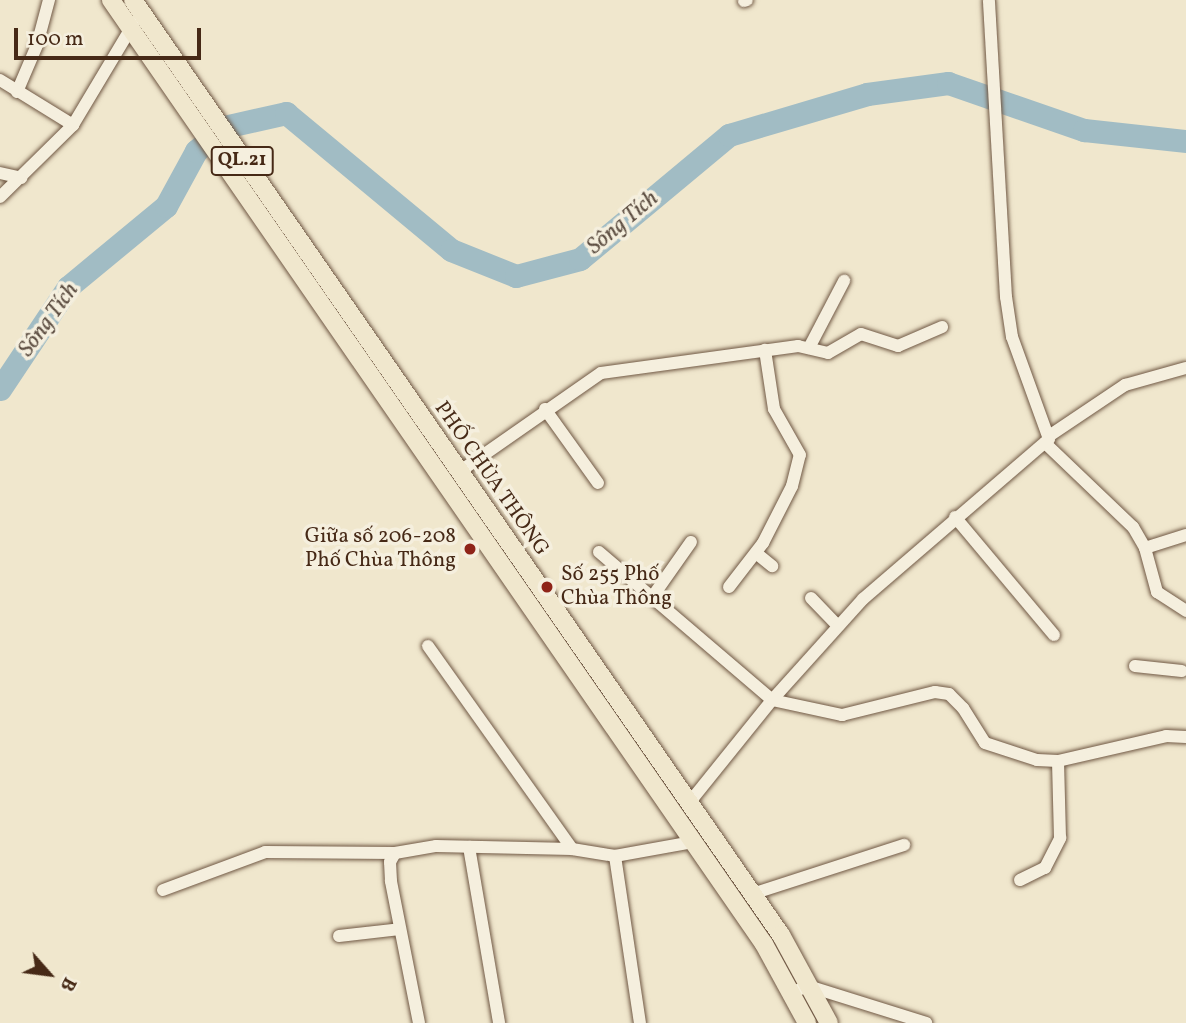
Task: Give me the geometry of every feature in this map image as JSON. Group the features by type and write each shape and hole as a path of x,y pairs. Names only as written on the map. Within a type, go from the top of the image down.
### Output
{"highway":[{"name":"PHỐ CHÙA THÔNG","path":"111,0 136,21 287,259 764,944 807,1023"},
{"name":"PHỐ CHÙA THÔNG","path":"132,0 136,21"},
{"name":"PHỐ CHÙA THÔNG","path":"173,76 304,250 689,803 752,894 829,1023"}],"street":[{"path":"17,92 37,45 49,0"},
{"path":"989,0 995,149 1012,337 1047,440 1110,503 1145,548 1157,592 1184,608"},
{"path":"0,197 73,125 136,21"},
{"path":"0,80 73,125"},
{"path":"0,173 21,178"},
{"path":"809,348 844,281"},
{"path":"458,472 545,409 601,373 765,350 809,348 835,352 861,334 898,346 942,327"},
{"path":"729,587 756,553 792,486 800,455 774,409 765,350"},
{"path":"689,803 772,700 838,626 955,517 1047,440 1125,385 1186,368"},
{"path":"545,409 598,482"},
{"path":"955,517 1054,635"},
{"path":"1145,548 1186,535"},
{"path":"653,596 691,542"},
{"path":"599,552 772,700 842,715 935,692 949,694 964,708 985,743 1037,761 1058,761 1166,736 1186,737"},
{"path":"756,553 772,566"},
{"path":"811,598 838,626"},
{"path":"428,646 572,849"},
{"path":"1135,666 1185,673"},
{"path":"1020,880 1045,868 1060,838 1058,761"},
{"path":"163,890 265,852 395,853 469,847 572,849 615,856 692,842"},
{"path":"752,894 904,845"},
{"path":"469,847 499,1023"},
{"path":"395,853 390,862 391,881 419,1023"},
{"path":"615,856 640,1023"},
{"path":"339,936 400,929"},
{"path":"790,993 808,986 926,1023"}],"waterway":[{"name":"Sông Tích","path":"0,389 68,287 166,206 196,151 224,127 286,113 451,250 516,276 580,259 729,135 867,94 948,83 1084,130 1186,141"}],"place":[{"name":"Giữa số 206-208 Phố Chùa Thông","path":"470,549"},
{"name":"Số 255 Phố Chùa Thông","path":"547,587"}]}
